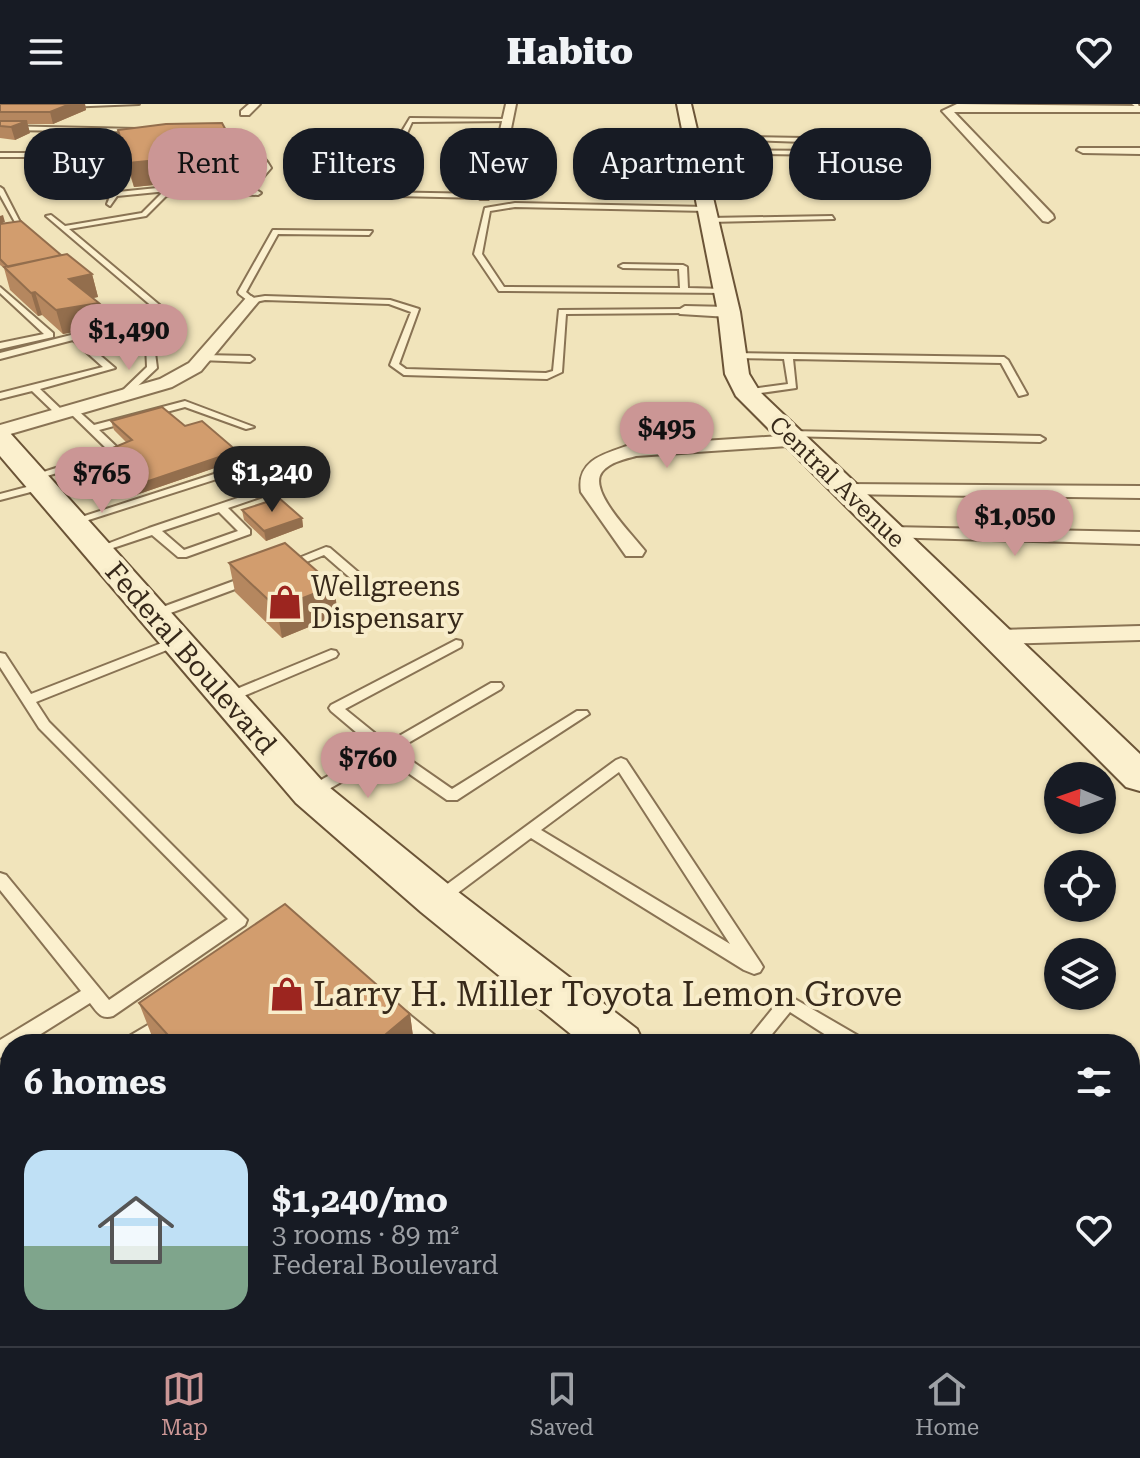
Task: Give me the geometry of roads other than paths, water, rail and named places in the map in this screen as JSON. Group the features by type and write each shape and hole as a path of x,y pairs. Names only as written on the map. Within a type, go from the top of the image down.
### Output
{"street":[{"path":"245,113 255,104"},
{"path":"506,128 511,104"},
{"name":"Central Avenue","path":"684,104 689,128"},
{"path":"1048,218 947,111 1138,107"},
{"path":"1083,150 1140,151"},
{"name":"Central Avenue","path":"705,200 727,302 737,374 747,392 1140,777"},
{"path":"0,431 166,383 195,367 251,301"},
{"path":"685,311 727,302"},
{"path":"634,551 587,488 588,473 593,466 616,454 634,450 792,438"},
{"name":"Federal Boulevard","path":"0,439 310,793 437,900 606,1034"},
{"path":"846,490 1140,492"},
{"path":"890,533 1140,538"},
{"path":"996,637 1140,633"}],"lane":[{"path":"63,106 136,104"},
{"path":"97,114 110,109"},
{"path":"71,128 85,119"},
{"path":"407,128 410,120 507,121"},
{"path":"0,128 24,128"},
{"path":"132,130 146,130"},
{"path":"132,134 136,130"},
{"path":"132,146 147,144"},
{"path":"0,155 24,155"},
{"path":"316,182 378,183 372,194 346,193 308,193 316,182"},
{"path":"0,189 20,225 0,228"},
{"path":"110,204 112,200"},
{"path":"64,228 144,215 158,200"},
{"path":"727,302 684,291 502,289 478,254 487,209 515,205 832,218"},
{"path":"49,216 165,313 150,345 152,368 123,395"},
{"path":"369,233 276,232 242,292 251,301 265,298 390,302 416,311 394,365 404,372 547,376 557,372 562,312 685,311"},
{"path":"623,266 683,267 684,291"},
{"path":"0,288 14,284"},
{"path":"0,288 50,335 0,346"},
{"path":"0,356 75,337 110,368 0,396"},
{"path":"735,355 1004,360 1022,394"},
{"path":"747,392 793,386 788,356"},
{"path":"203,358 250,359"},
{"path":"0,497 116,452 92,429 34,388"},
{"path":"92,429 185,404 249,427"},
{"path":"792,438 1040,439"},
{"path":"276,457 291,483 153,530 85,536 276,457"},
{"path":"153,530 182,555 246,532 220,507"},
{"path":"27,700 165,628 326,550 375,593"},
{"path":"456,644 336,708 386,750 452,796 582,714"},
{"path":"226,698 331,654"},
{"path":"0,657 44,725 239,920 162,991 107,1011 0,879"},
{"path":"310,793 496,686"},
{"path":"437,900 621,763 754,967 531,831"},
{"path":"148,1034 179,1014 162,991"},
{"path":"26,1034 92,993"},
{"path":"761,1034 788,1002 839,1034"},
{"path":"386,1004 420,1034"}],"place":[{"name":"Wellgreens Dispensary","path":"285,602"},
{"name":"Larry H. Miller Toyota Lemon Grove","path":"287,994"}]}
